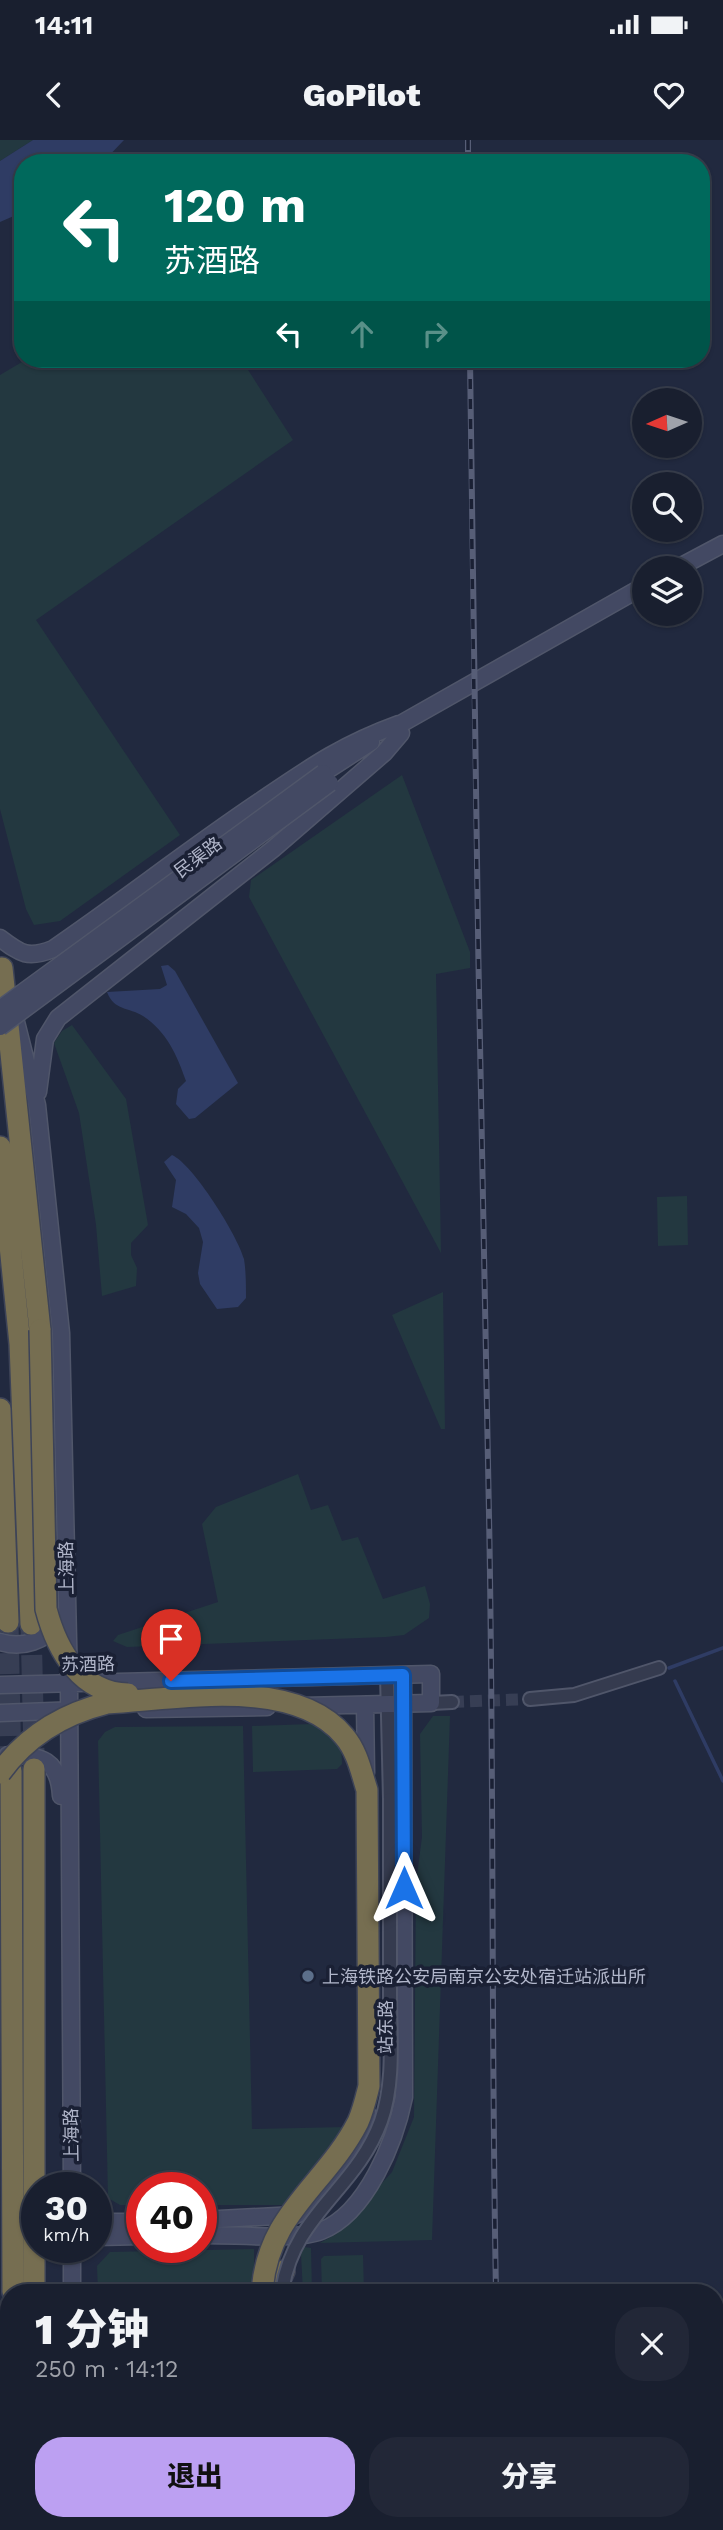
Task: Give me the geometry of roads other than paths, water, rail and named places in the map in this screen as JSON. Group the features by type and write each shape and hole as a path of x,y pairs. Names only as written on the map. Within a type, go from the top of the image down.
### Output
{"highway":[{"path":"1,961 40,1330 46,1609 61,1650 80,1674 106,1692 217,1697"},
{"name":"上海路","path":"0,1147 20,1344 31,1624"},
{"path":"0,1409 4,1632"},
{"path":"13,2284 4,1767 34,1735 80,1710 107,1703 256,1696 293,1702 315,1711 344,1735 358,1759 367,1790 369,2086 359,2121 285,2220 273,2243 264,2284"},
{"name":"上海路","path":"34,1769 34,2284"}],"main road":[{"path":"700,556 723,544"},
{"name":"民渠路","path":"0,1009 418,715 632,593"},
{"path":"0,938 18,952 36,956 53,949 175,858 327,755 355,740 400,728"},
{"path":"37,1105 44,1039 58,1018 273,849 384,753 400,728"},
{"name":"民渠路","path":"0,1027 326,778"},
{"name":"上海路","path":"1,961 37,1105 61,1332 69,1683 72,2172"},
{"path":"4,1632 18,1644 36,1641 49,1634 61,1620 65,1520"},
{"name":"苏酒路","path":"0,1685 431,1674 431,1703"},
{"name":"站东路","path":"217,2235 311,2234 333,2225 368,2185 387,2156 398,2127 404,2097 395,1675"},
{"path":"0,1713 431,1703"},
{"name":"站东路","path":"217,2219 296,2216 307,2210 349,2162 362,2140 368,2104 365,1705"},
{"path":"333,1706 359,1729 365,1742"},
{"path":"4,1767 7,1755 35,1758 57,1770 60,1779 69,1921"},
{"path":"72,2263 72,2284"}],"street":[{"path":"530,1699 582,1693 659,1668"},
{"path":"431,1703 453,1702"},
{"path":"283,2282 302,2232 349,2177 371,2145 388,2097 390,1799 396,1704"}],"water":[{"path":"33,140 124,140 111,154 14,154 14,216 0,222 0,161"},
{"path":"168,965 175,971 238,1083 195,1118 189,1119 176,1104 178,1089 186,1081 170,1045 151,1022 138,1013 118,1006 107,992 160,989 167,985 161,966"},
{"path":"172,1155 181,1161 202,1186 240,1248 245,1264 246,1298 238,1307 217,1309 200,1284 198,1273 203,1242 199,1228 186,1214 172,1207 176,1180 164,1162"}],"waterway":[{"path":"669,1668 723,1648"},
{"path":"675,1681 723,1781"}],"tunnel":[{"path":"8,1622 11,1771"},
{"path":"31,1624 34,1753"},
{"path":"452,1702 530,1699"}],"railway":[{"path":"468,140 468,154"},
{"path":"470,368 475,792 491,1612 496,2284"}],"place":[{"name":"上海铁路公安局南京公安处宿迁站派出所","path":"308,1976"}]}
